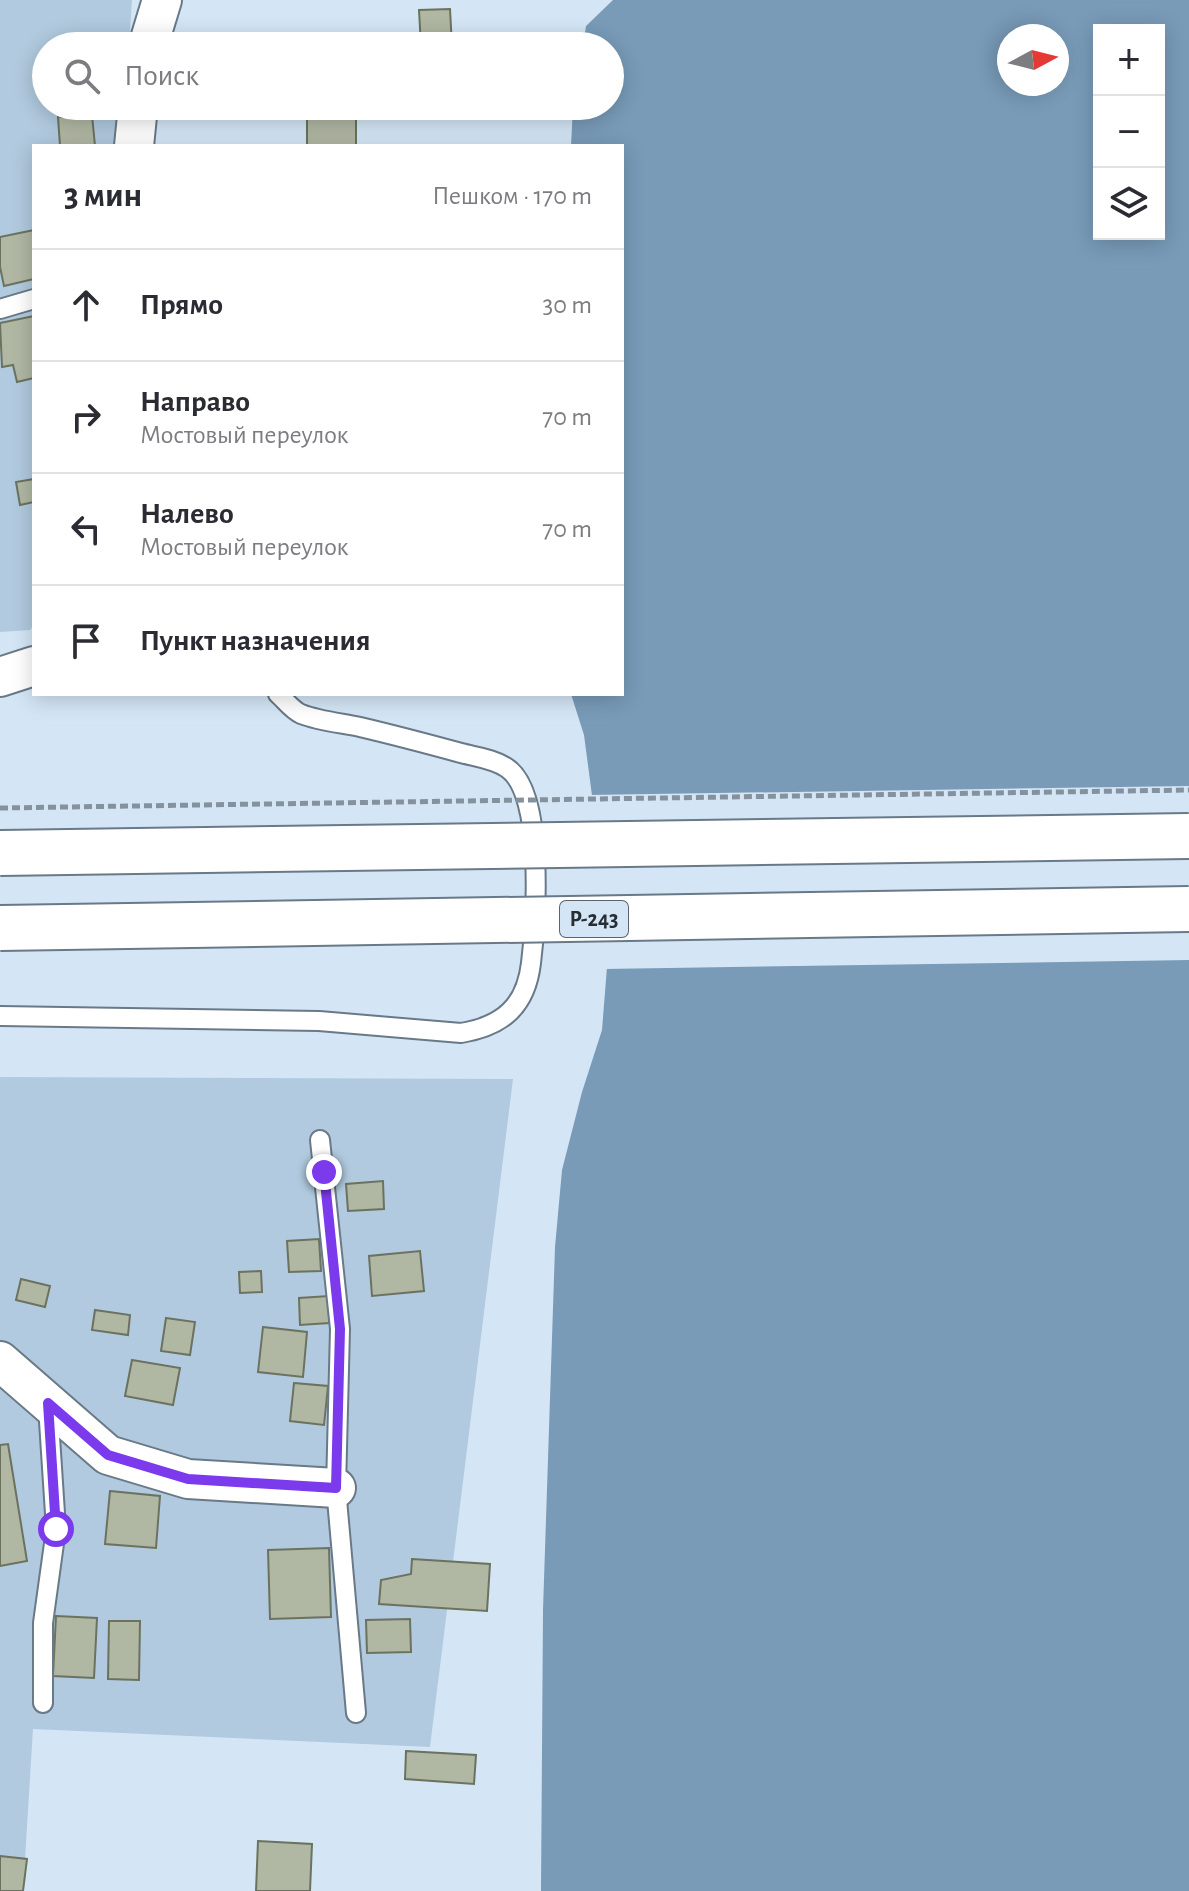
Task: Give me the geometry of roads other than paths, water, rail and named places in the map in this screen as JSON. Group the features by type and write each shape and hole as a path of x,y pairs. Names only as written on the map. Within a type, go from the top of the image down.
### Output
{"highway":[{"path":"0,853 1189,836"},
{"name":"Р-243","path":"0,928 1189,909"}],"street":[{"path":"152,32 162,0"},
{"path":"134,144 137,120"},
{"path":"0,677 32,667"},
{"path":"0,1361 108,1455 188,1479 336,1488"}],"lane":[{"path":"0,309 32,300"},
{"path":"0,1016 319,1021 461,1033 480,1030 501,1020 520,1002 529,980 535,934 535,842 529,800 510,769 493,761 402,736 298,713 280,696"},
{"path":"320,1140 340,1329 336,1488 356,1713"},
{"path":"43,1703 43,1623 56,1529 48,1403"}]}
